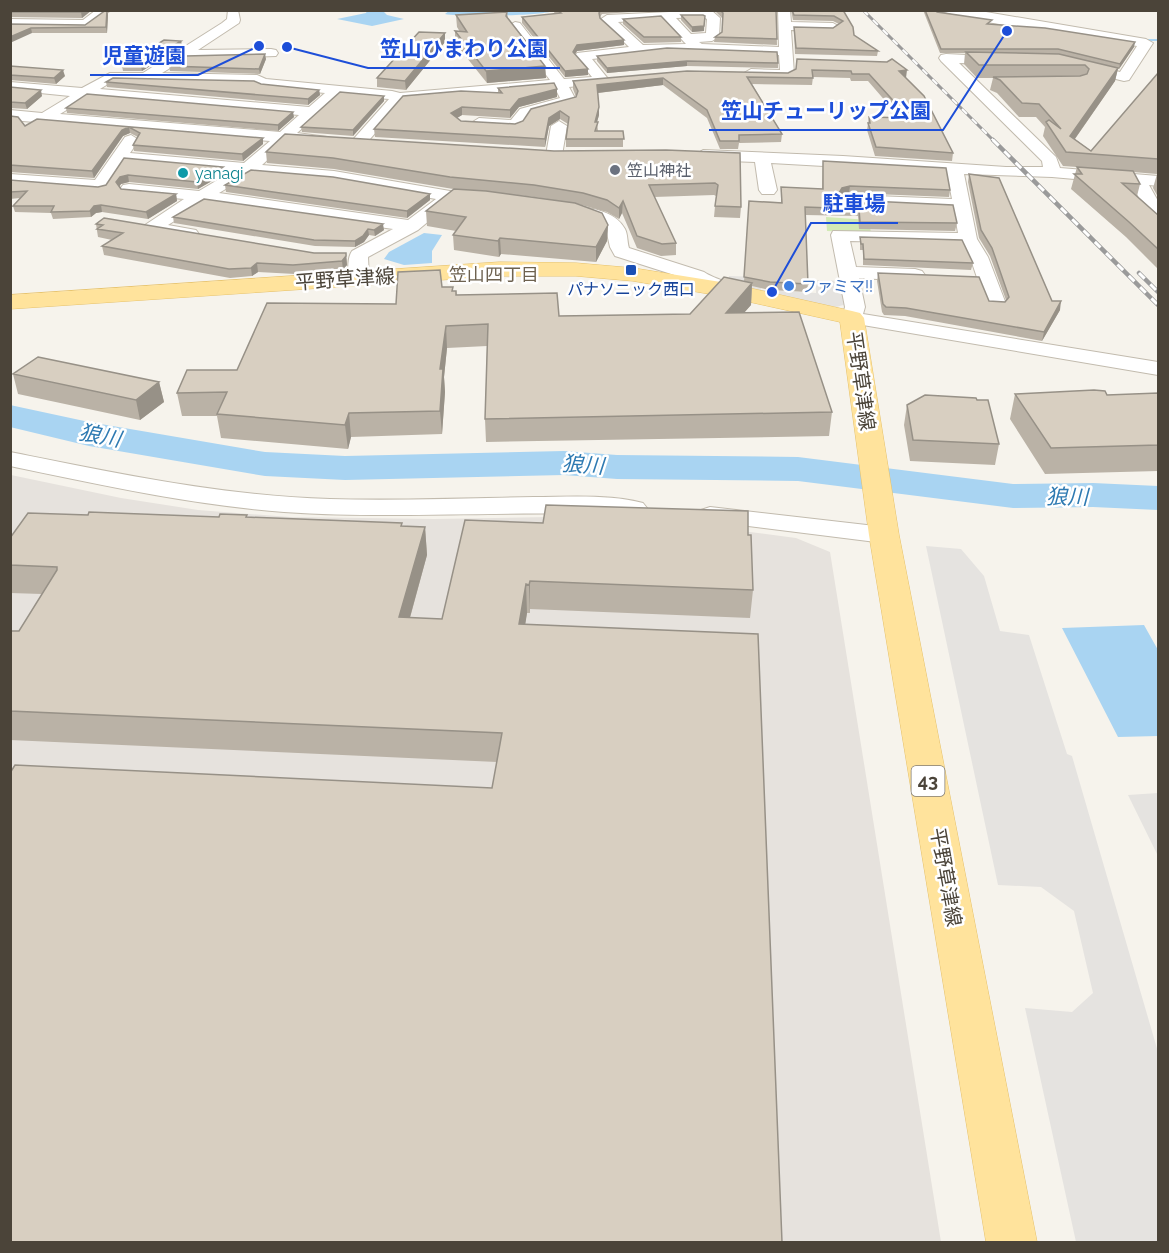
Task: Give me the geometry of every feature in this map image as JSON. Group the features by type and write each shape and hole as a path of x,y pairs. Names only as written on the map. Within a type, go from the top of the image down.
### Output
{"main road":[{"name":"平野草津線","path":"10,302 501,269 571,268 653,277 727,290 852,318 884,535 1012,1242"}],"street":[{"path":"10,23 86,24 105,10"},
{"path":"731,73 787,74 791,51 784,10"},
{"path":"938,10 986,16 1148,45 1158,53"},
{"path":"147,77 227,26 234,20 233,12"},
{"path":"639,49 607,19 706,14 714,18 712,37 693,43"},
{"path":"665,15 693,43"},
{"path":"952,20 955,26 1019,30"},
{"path":"478,92 462,122 515,125 525,112 569,100 560,84 515,26"},
{"path":"785,26 833,27"},
{"path":"1086,68 1109,38"},
{"path":"44,118 110,77 257,79 262,83 392,95 398,99 607,79 582,56 639,49 693,43 791,51"},
{"path":"1067,63 1124,77 1148,45"},
{"path":"180,55 271,53"},
{"path":"1020,61 968,53 946,58 1050,160 1052,172"},
{"path":"971,84 994,84"},
{"path":"10,86 313,112"},
{"path":"151,227 247,170 338,90"},
{"path":"358,143 398,99"},
{"path":"12,117 380,144"},
{"path":"10,179 100,186 140,126"},
{"path":"536,154 560,155 559,126"},
{"path":"684,155 888,164 955,170 1052,172 1158,181"},
{"path":"121,157 334,176 459,196 412,226 359,255 336,255"},
{"path":"762,158 768,190"},
{"path":"955,170 968,239 979,257 996,304"},
{"path":"1137,179 1158,216"},
{"path":"129,189 202,196 412,226"},
{"path":"849,200 962,205"},
{"path":"552,207 604,218 616,231 619,249 622,252 697,276 705,282 727,290"},
{"path":"132,224 205,237"},
{"path":"968,239 840,235 855,307 852,318 1158,369"},
{"path":"359,255 359,279"},
{"path":"848,272 929,276"},
{"path":"964,277 987,278"},
{"path":"10,459 185,493 284,504 388,508 524,504 653,510"},
{"path":"687,513 884,535"}],"shaded area":[{"path":"729,276 762,277 761,290 816,293 816,280 841,281 847,304 836,307 729,287"},
{"path":"11,475 121,498 198,510 290,517 434,519 549,517 742,531 796,538 830,552 941,1242 11,1242"},
{"path":"926,546 961,549 984,576 1000,631 1029,635 1067,754 1072,756 1158,1052 1158,1242 1076,1242 1025,1008 1072,1012 1093,993 1074,911 1041,887 998,885"},
{"path":"1158,793 1158,856 1128,795"}],"green space":[{"path":"826,217 869,220 871,233 827,231"}],"water":[{"path":"450,10 552,11 500,16 445,14"},
{"path":"367,11 383,11 387,15 404,19 372,26 337,19"},
{"path":"424,233 442,235 432,251 432,263 404,265 384,259 389,252"},
{"path":"1144,625 1158,650 1158,736 1118,737 1062,628"}],"building":[{"path":"10,10 84,10 81,12 10,12"},
{"path":"106,10 106,27 31,28 10,37 10,24 85,25"},
{"path":"557,10 601,10 600,18 624,40 577,45 573,52 588,69 565,71 522,17 561,13"},
{"path":"720,10 776,10 777,39 715,37 722,32 723,13"},
{"path":"792,10 843,10 853,27 854,35 878,51 796,48 794,27 833,28 843,21 834,16 794,15"},
{"path":"925,10 992,20 987,24 1045,28 1135,42 1120,64 1058,49 941,49"},
{"path":"507,12 506,16 545,66 486,71 455,31 467,32 456,15"},
{"path":"681,15 703,15 705,16 704,26 692,27"},
{"path":"661,16 681,37 644,37 623,19"},
{"path":"419,32 445,33 405,81 377,78"},
{"path":"164,40 181,41 141,66 122,66"},
{"path":"667,48 777,52 778,63 687,61 607,68 597,56"},
{"path":"966,52 1059,54 1118,68 1070,136 1091,151 1158,73 1158,159 1066,152 1046,122 1049,120 1061,129 1039,104 1022,103 1000,80 993,77 1080,76 1087,74 1089,69 1085,65 979,65"},
{"path":"265,54 259,69 169,66 185,56"},
{"path":"797,59 887,62 892,59 907,70 899,71 924,96 953,153 876,147 868,123 870,123 869,117 909,118 869,74 852,74 851,71 812,70 813,78 747,77 782,134 739,135 739,141 720,141 707,110 663,78 597,85 599,107 595,131 623,131 624,139 566,139 569,117 560,111 549,118 545,139 374,129 403,96 461,91 502,93 498,88 554,83 557,89 519,99 510,110 462,107 451,113 461,121 515,124 523,121 531,109 576,97 578,91 573,81 687,71 788,73 796,69"},
{"path":"10,66 63,70 54,78 10,75"},
{"path":"113,78 254,81 261,84 319,90 308,99 106,82"},
{"path":"10,87 41,90 25,103 10,102"},
{"path":"340,92 384,96 353,130 301,127"},
{"path":"87,94 293,112 278,125 66,108"},
{"path":"10,116 18,117 25,126 37,119 263,138 242,154 133,145 140,133 129,127 122,130 92,171 10,165"},
{"path":"285,134 554,151 666,150 740,153 741,207 715,206 718,185 715,183 649,185 676,243 662,244 637,236 623,201 619,208 607,200 583,193 534,185 450,177 333,158 266,152"},
{"path":"124,158 223,167 197,182 128,175 120,177 116,182 121,189 176,194 146,212 101,205 94,206 90,211 51,212 54,206 13,206 27,191 10,192 10,180 98,187 106,185"},
{"path":"823,161 946,168 950,190 850,186 842,188 839,193 842,198 849,200 953,205 957,223 860,222 859,209 805,207 808,284 770,282 744,277 749,201 782,203 781,187 823,189"},
{"path":"1077,167 1133,171 1140,184 1122,183 1158,215 1158,249 1074,174 1082,174"},
{"path":"251,170 333,177 430,194 407,211 225,185"},
{"path":"969,174 999,178 1052,301 1061,301 1044,332 906,308 886,307 883,304 878,273 979,277 989,301 1005,302 1009,297 992,248 981,230"},
{"path":"454,189 575,203 602,213 608,225 596,247 500,238 498,241 453,235 466,217 426,211"},
{"path":"204,199 383,224 374,230 368,229 355,241 314,240 173,217"},
{"path":"104,218 314,253 346,253 346,256 342,261 293,265 257,263 251,268 229,269 102,246 123,233 97,229 103,225 96,224"},
{"path":"860,237 962,240 973,263 864,259"},
{"path":"440,270 442,287 453,287 452,291 456,291 456,295 557,293 559,316 690,314 724,277 752,283 726,313 799,312 832,412 485,419 488,324 446,326 440,369 443,369 440,411 349,413 345,425 217,414 227,392 177,393 187,370 237,370 267,303 396,304 398,272"},
{"path":"38,357 159,382 136,400 13,374"},
{"path":"1105,391 1107,395 1158,393 1158,445 1051,448 1015,394"},
{"path":"925,395 988,400 999,444 913,440 907,405"},
{"path":"546,505 748,511 753,590 530,581 529,585 526,584 519,624 758,634 782,1242 10,1242 10,773 15,765 492,788 502,733 10,711 10,631 19,631 57,570 57,567 10,565 10,538 28,513 88,515 89,512 219,517 220,514 402,523 401,526 425,527 399,617 442,619 465,520 543,523"}],"waterway":[{"path":"1141,40 1158,40"},
{"name":"狼川","path":"10,416 89,434 265,464 345,468 564,463 617,467 798,469 1013,496 1093,495 1158,498"}],"railway":[{"path":"863,10 1158,305"},
{"path":"1139,273 1158,292"}],"place":[{"name":"笠山チューリップ公園","path":"1007,31"},
{"name":"児童遊園","path":"259,46"},
{"name":"笠山ひまわり公園","path":"287,47"},
{"name":"笠山神社","path":"615,170"},
{"name":"yanagi","path":"183,173"},
{"name":"パナソニック西口","path":"631,270"},
{"name":"ファミマ!!","path":"789,286"},
{"name":"駐車場","path":"772,292"}],"district":[{"name":"笠山四丁目","path":"494,275"}]}
